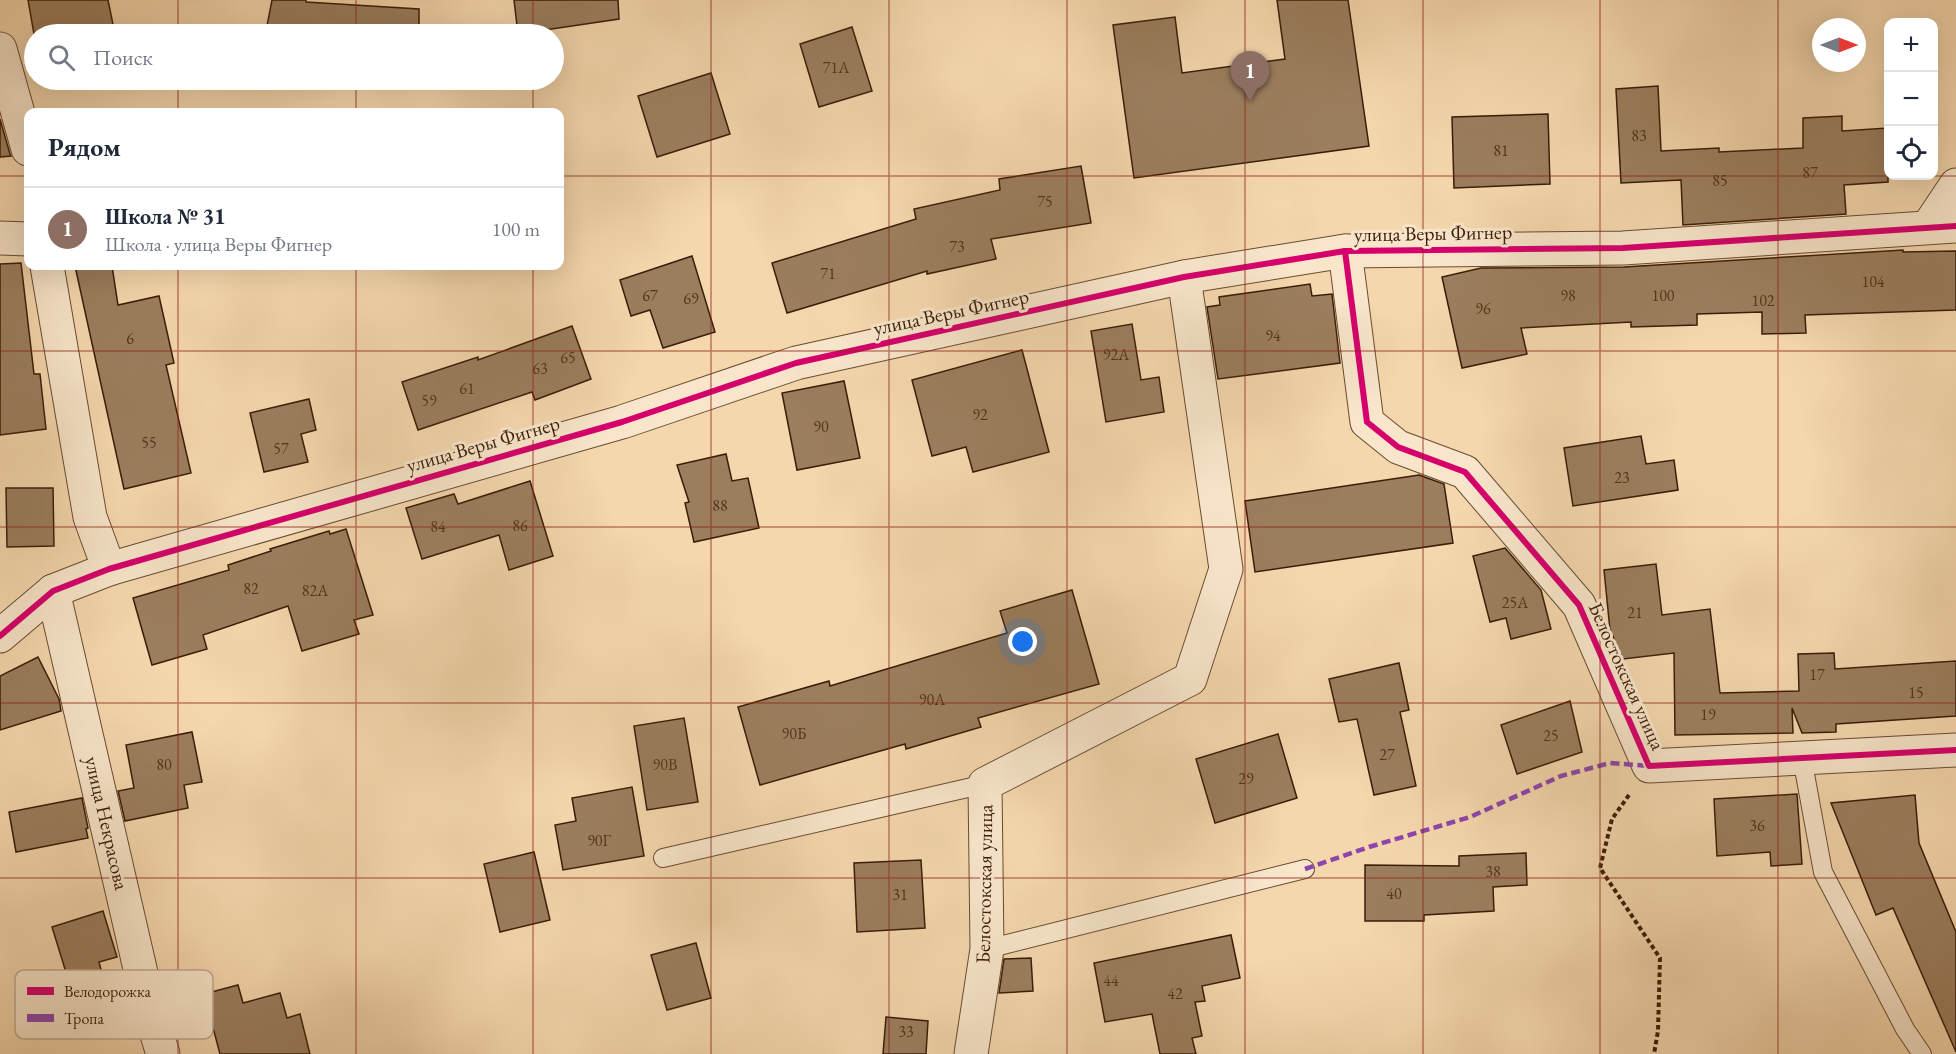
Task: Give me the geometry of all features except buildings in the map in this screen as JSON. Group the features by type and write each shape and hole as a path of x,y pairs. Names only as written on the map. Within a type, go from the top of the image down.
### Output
{"street":[{"path":"0,49 24,135"},
{"path":"1942,227 1956,184"},
{"name":"улица Веры Фигнер","path":"0,636 53,591 109,569 622,422 796,363 1184,277 1345,251 1623,248 1942,227"},
{"path":"0,238 24,239"},
{"name":"Белостокская улица","path":"1345,251 1367,422 1398,447 1465,472 1579,605 1649,766 1956,750"},
{"path":"48,270 90,517 109,569"},
{"path":"985,784 1190,679 1226,569 1184,277"},
{"name":"улица Некрасова","path":"53,591 140,970"},
{"name":"Белостокская улица","path":"971,1054 987,949 985,784"},
{"name":"улица Некрасова","path":"158,1039 163,1054"}],"lane":[{"path":"1802,758 1823,872 1905,1029 1922,1054"},
{"path":"663,858 985,784"},
{"path":"987,949 1305,869"}],"path":[{"path":"1649,766 1612,819 1600,868 1660,958 1658,1031 1654,1054"}],"marked path":[{"path":"1305,869 1470,817 1561,776 1610,763 1649,766"}],"cycle path":[{"path":"0,636 53,591 109,569 622,422 796,363 1184,277 1345,251 1623,248 1956,226"},
{"path":"1345,251 1367,422 1398,447 1465,472 1579,605 1649,766 1956,750"}],"place":[{"name":"Школа № 31","path":"1250,101"}]}
